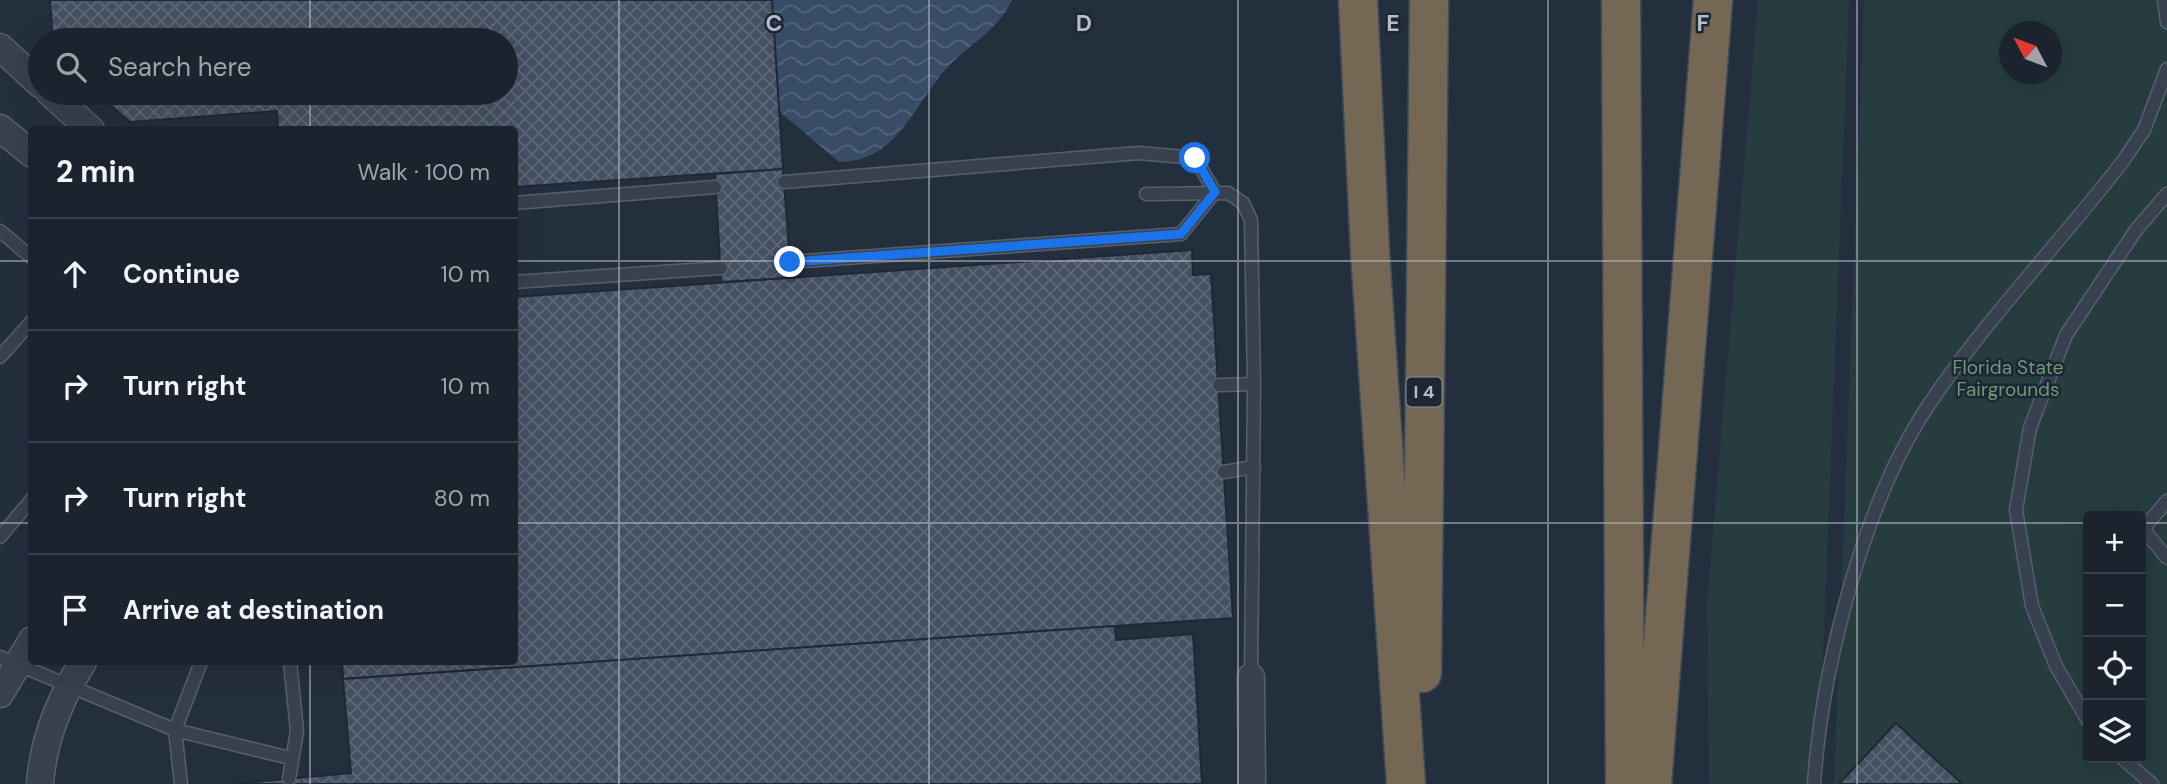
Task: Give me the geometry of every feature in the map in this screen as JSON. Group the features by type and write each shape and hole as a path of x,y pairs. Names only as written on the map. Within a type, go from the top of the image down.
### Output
{"highway":[{"path":"1358,0 1370,252 1406,784"},
{"name":"I 4","path":"1420,784 1429,0"},
{"path":"1621,0 1625,784"},
{"path":"1652,784 1713,0"}],"street":[{"path":"0,47 28,73"},
{"path":"63,105 87,126"},
{"path":"0,128 28,152"},
{"path":"0,694 8,661 28,644"},
{"path":"40,784 49,736 69,684 81,665"},
{"path":"1251,677 1252,784"}],"lane":[{"path":"2165,0 2167,22"},
{"path":"1814,784 1817,731 1851,586 1902,449 1928,406 1973,345 2123,160 2144,130 2167,69"},
{"path":"784,182 1139,153 1195,158 1215,192"},
{"path":"518,203 716,187"},
{"path":"790,262 1181,234 1215,192"},
{"path":"1146,194 1228,192 1243,203 1251,220 1254,384 1251,677"},
{"path":"2083,712 2056,666 2032,606 2016,510 2030,428 2066,335 2136,230 2167,194"},
{"path":"0,231 28,255"},
{"path":"518,282 721,268"},
{"path":"0,357 28,326"},
{"path":"1219,385 1254,384"},
{"path":"1224,471 1254,467"},
{"path":"2167,501 2143,529 2167,558"},
{"path":"0,537 28,504"},
{"path":"8,661 175,730 290,758"},
{"path":"181,784 175,730 200,665"},
{"path":"289,779 290,758 297,731 290,665"},
{"path":"2128,763 2152,784"}],"green space":[{"path":"1758,0 1849,0 1818,784 1709,784 1707,603"},
{"name":"Florida State Fairgrounds","path":"1864,0 2167,0 2167,784 1834,784"}],"water":[{"path":"648,0 1012,0 990,30 945,70 892,140 868,156 839,162"}],"building":[{"path":"50,0 772,0 783,169 518,187 518,126 278,126 277,111 130,122 110,105 518,105 518,28 52,28"},
{"path":"783,169 791,278 721,282 715,174"},
{"path":"1192,250 1193,275 1211,274 1233,618 343,679 342,665 518,665 518,297"},
{"path":"1115,626 1116,640 1193,634 1202,784 234,784 351,773 343,679"},
{"path":"1896,723 1962,784 1839,784"}],"route":[{"path":"790,262 1181,234 1215,192 1195,158"}]}
